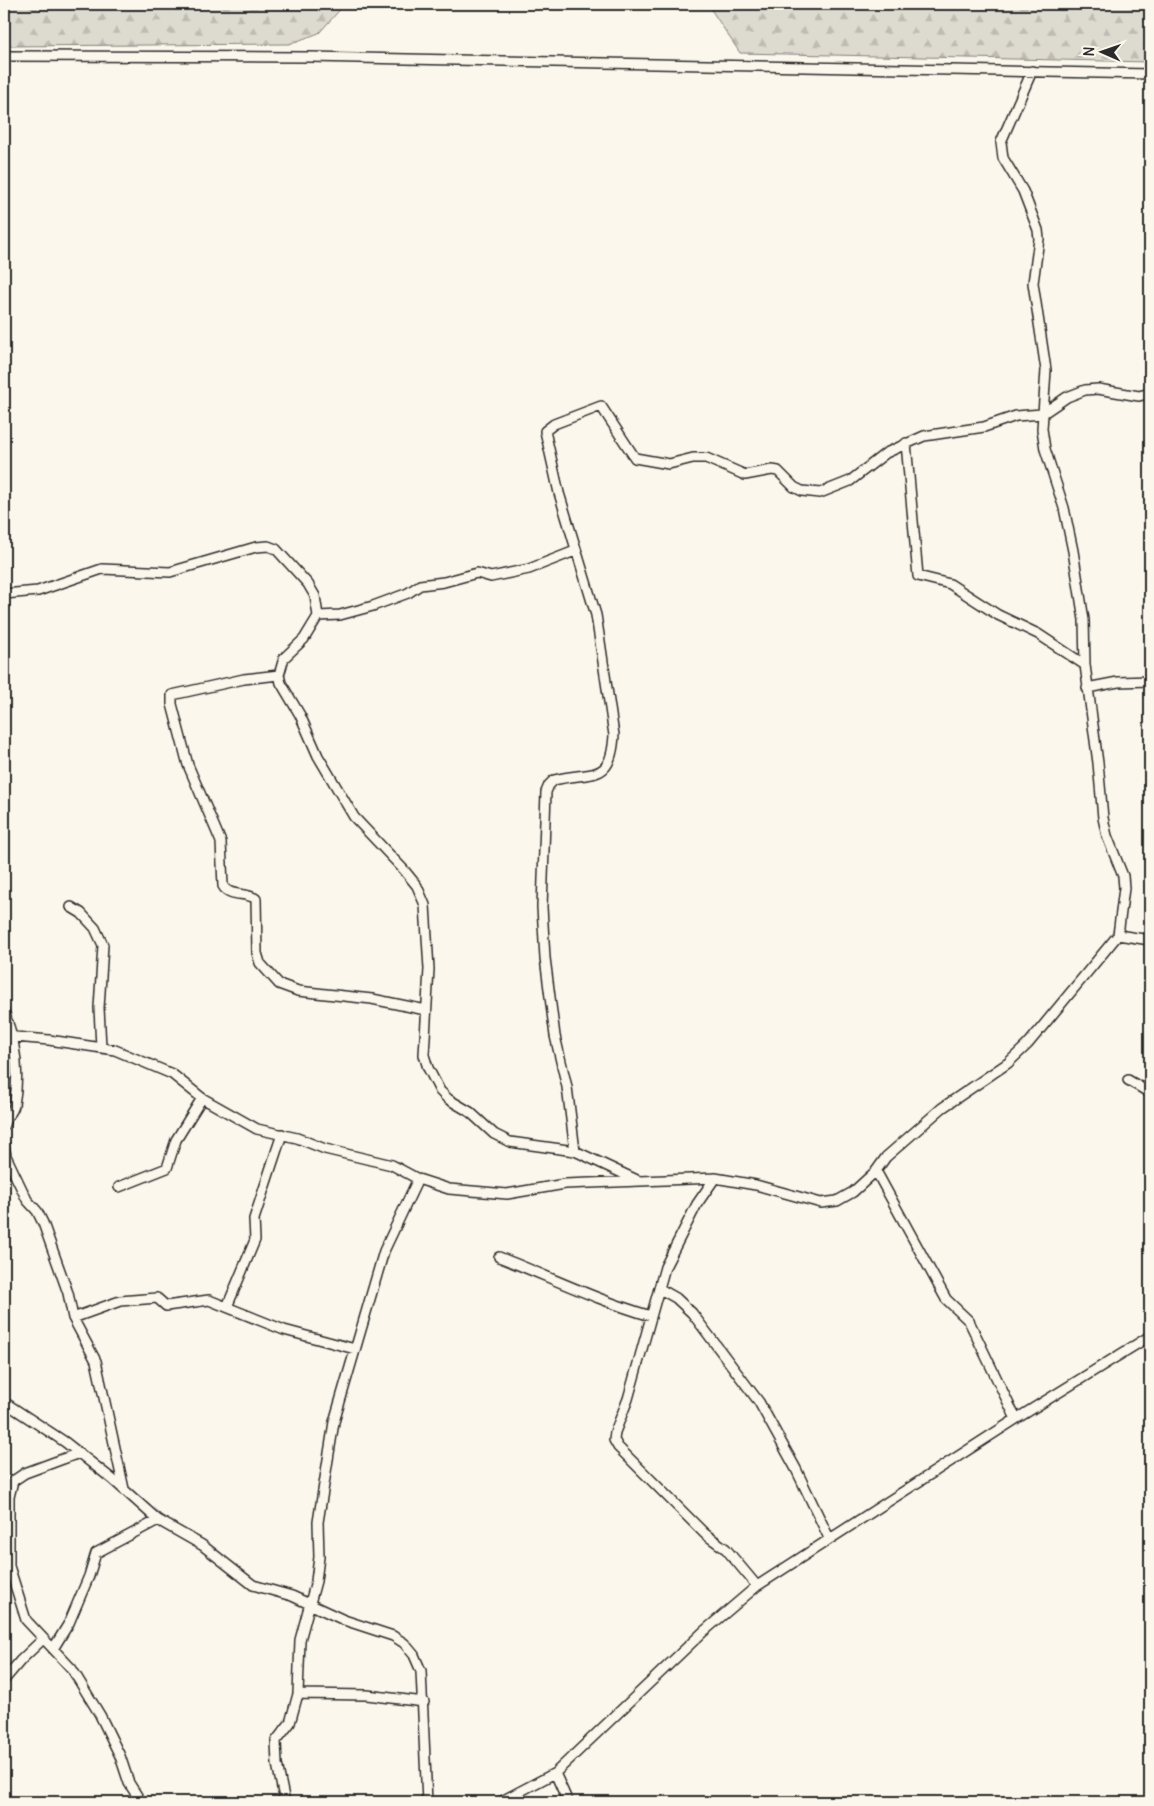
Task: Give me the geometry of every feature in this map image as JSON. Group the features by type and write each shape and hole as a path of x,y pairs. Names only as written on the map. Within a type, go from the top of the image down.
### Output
{"street":[{"path":"4,56 310,57 1150,74"},
{"path":"4,1036 101,1047 122,1053 172,1074 202,1098 257,1128 392,1165 418,1179 449,1189 507,1194 546,1186 715,1178 756,1185 821,1203 837,1200 853,1192 876,1171 886,1157 942,1108 986,1080 1028,1044 1118,935 1124,888 1123,876 1107,836 1103,818 1085,665 1084,620 1073,551 1064,508 1045,449 1042,414 1046,370 1034,283 1039,239 1038,230 1023,191 1001,151 1004,134 1032,71"},
{"path":"575,1151 567,1087 555,1036 545,958 542,907 546,792 554,780 601,772 608,765 613,752 614,735 598,625 556,484 545,431 554,424 598,407 604,408 635,458 669,464 693,458 706,458 745,475 772,470 783,475 794,487 809,493 820,493 843,485 886,453 906,443 937,433 984,427 1016,416 1042,414 1067,397 1085,390 1108,390 1139,396 1150,393"},
{"path":"906,443 918,576 950,584 998,615 1038,634 1085,665"},
{"path":"4,594 38,591 102,569 170,572 268,546 276,549 308,584 315,596 318,616 304,639 284,658 279,676 318,756 354,817 417,886 425,905 429,969 424,1055 428,1068 448,1099 470,1112 494,1134 510,1142 575,1151 639,1181"},
{"path":"318,616 352,612 394,599 420,586 477,573 491,577 529,569 575,551"},
{"path":"279,676 236,680 172,696 172,704 188,766 221,842 224,886 230,892 252,896 256,899 257,953 260,963 279,984 298,991 372,999 426,1010"},
{"path":"1088,688 1118,682 1150,681"},
{"path":"71,907 81,913 95,928 103,945 99,1008 101,1047"},
{"path":"1118,935 1150,940"},
{"path":"4,1012 14,1036 17,1070 14,1108 5,1118 4,1125"},
{"path":"1128,1080 1150,1093"},
{"path":"119,1187 167,1168 176,1140 202,1098"},
{"path":"227,1307 255,1240 254,1219 282,1134"},
{"path":"4,1145 6,1156 28,1200 37,1211 43,1223 68,1293 74,1318 96,1362 124,1490"},
{"path":"876,1171 894,1201 924,1263 942,1293 969,1321 1016,1419"},
{"path":"715,1178 697,1204 682,1237 669,1258 614,1440 618,1447 705,1534 734,1558 757,1586"},
{"path":"285,1802 277,1764 276,1741 290,1722 298,1694 300,1640 310,1606 318,1565 318,1522 334,1422 384,1250 418,1179"},
{"path":"499,1257 586,1292 608,1304 651,1316"},
{"path":"660,1289 676,1298 692,1313 759,1402 788,1453 829,1538"},
{"path":"74,1318 110,1304 157,1298 166,1306 204,1299 302,1336 355,1349"},
{"path":"500,1802 555,1773 703,1632 757,1586 1016,1419 1150,1336"},
{"path":"4,1402 32,1419 78,1452 158,1520 202,1545 253,1585 292,1596 310,1606 393,1636 404,1643 414,1655 422,1671 427,1802"},
{"path":"78,1452 17,1477 10,1487 9,1566 26,1620 72,1669 100,1715 120,1756 129,1783 141,1802"},
{"path":"53,1649 69,1623 89,1576 96,1553 158,1520"},
{"path":"4,1680 20,1660 43,1639"},
{"path":"298,1694 367,1695 424,1702"},
{"path":"555,1773 568,1802"}],"green space":[{"path":"4,4 345,4 319,33 289,44 4,46"},
{"path":"713,4 1150,4 1150,62 740,53 712,11"}]}
